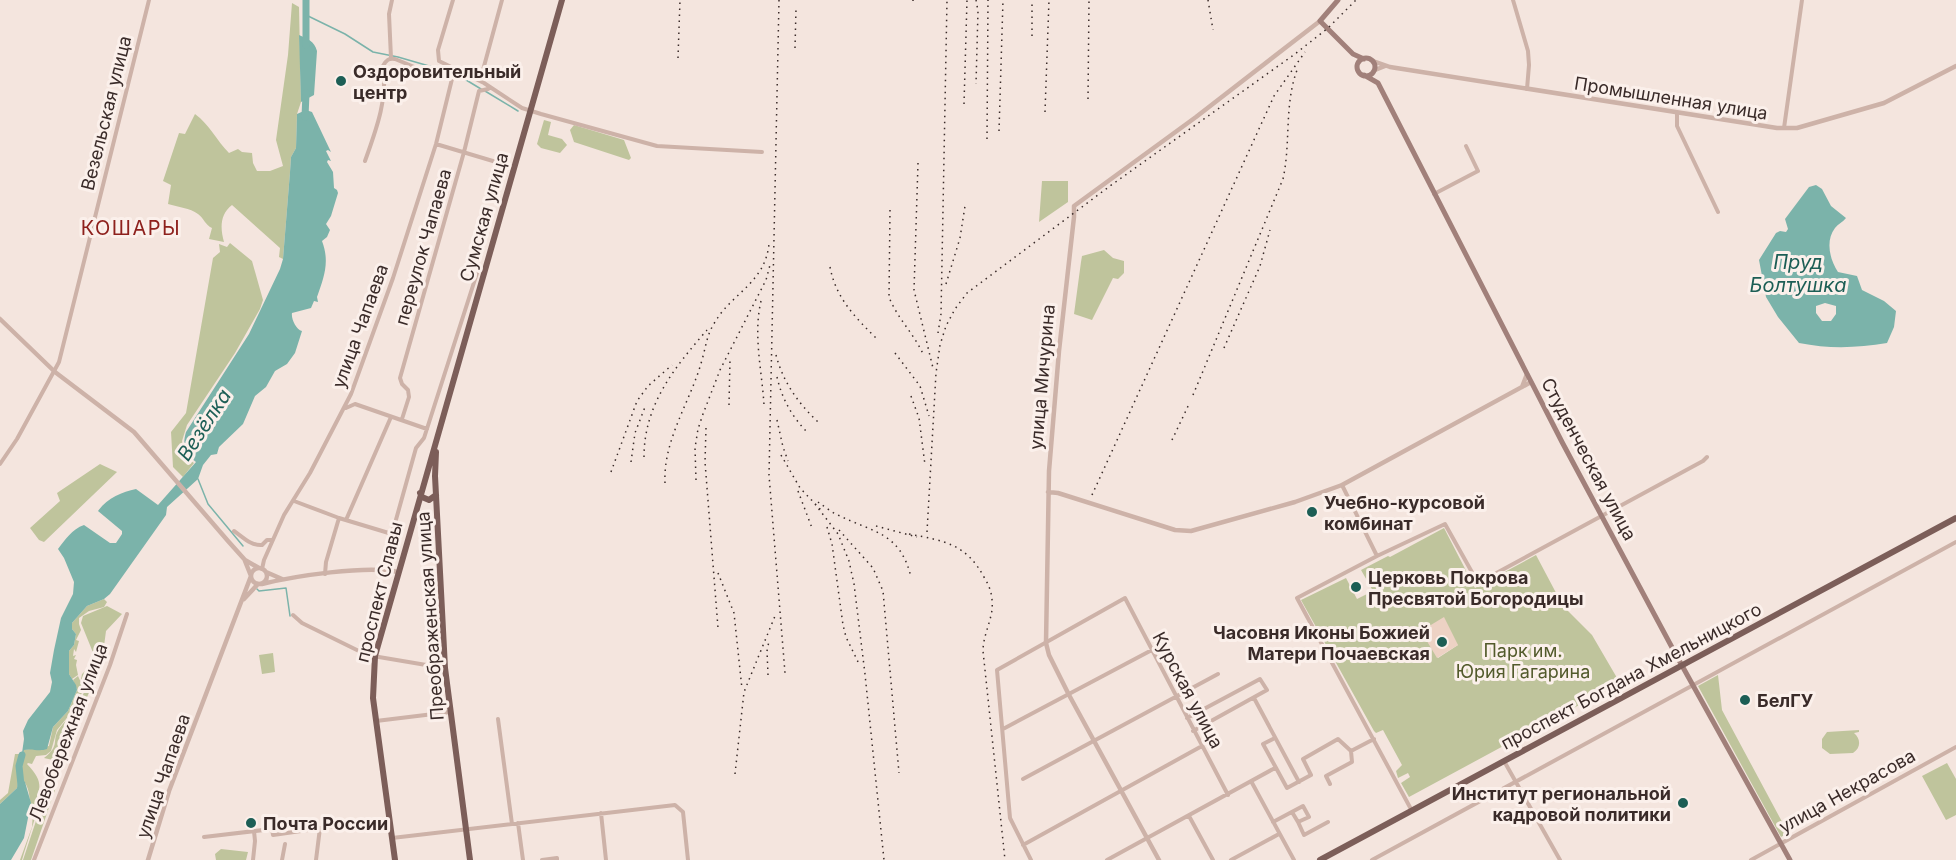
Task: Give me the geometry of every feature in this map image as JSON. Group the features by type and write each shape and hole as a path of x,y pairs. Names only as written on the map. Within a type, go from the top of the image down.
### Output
{"main road":[{"name":"Сумская улица","path":"436,441 562,0"},
{"name":"улица Мичурина","path":"1320,21 1338,0"},
{"path":"1320,21 1353,54 1373,61 1377,83"},
{"path":"1353,54 1358,71 1377,83"},
{"path":"1357,64 1364,59"},
{"path":"1364,75 1370,75 1375,70"},
{"name":"Студенческая улица","path":"1377,83 1531,382 1682,665 1790,860"},
{"name":"проспект Славы","path":"395,860 372,682 375,657 436,441"},
{"name":"Преображенская улица","path":"436,441 436,494 445,668 470,860"},
{"path":"420,493 422,497 429,500 436,494 431,485 422,484"},
{"name":"проспект Богдана Хмельницкого","path":"1320,860 1956,518"}],"street":[{"name":"Везельская улица","path":"0,464 55,372 149,0"},
{"path":"391,58 389,14 392,0"},
{"path":"453,0 438,50 440,61 480,81 522,108 657,146 762,152"},
{"path":"480,81 502,0"},
{"path":"1513,0 1528,51 1527,89"},
{"path":"1784,128 1802,0"},
{"name":"улица Мичурина","path":"1159,860 1069,695 1049,655 1046,643 1048,492 1053,411 1074,206 1196,117 1320,21"},
{"path":"365,160 376,130 384,95 385,62 391,58"},
{"path":"391,58 452,79 460,73"},
{"name":"Промышленная улица","path":"1373,61 1385,66 1784,128 1797,128 1884,103 1956,66"},
{"path":"1375,70 1385,66"},
{"path":"361,71 384,73"},
{"name":"улица Чапаева","path":"262,570 284,515 294,501 351,394 393,278 436,144 452,79"},
{"name":"переулок Чапаева","path":"402,419 409,397 408,390 400,378 479,91 490,87"},
{"path":"1677,113 1677,126 1718,212"},
{"path":"436,144 513,166"},
{"path":"1434,194 1478,171 1466,146"},
{"path":"386,565 392,534 416,448 424,438 478,270 484,271"},
{"path":"0,319 55,372 134,432 245,560 282,579"},
{"path":"448,362 457,365"},
{"path":"1522,387 1527,374"},
{"path":"1048,492 1058,493 1175,530 1191,531 1295,502 1342,485 1531,382"},
{"path":"351,394 355,404"},
{"path":"344,408 355,404 427,429"},
{"path":"346,520 391,417"},
{"path":"1412,811 1297,598 1445,524 1478,583 1707,457"},
{"path":"1342,485 1377,556"},
{"path":"294,501 392,534"},
{"path":"326,574 326,562 339,518"},
{"path":"234,531 258,546 267,540 273,540"},
{"path":"1372,860 1956,542"},
{"path":"245,560 252,581 260,584 326,574 386,569 398,572"},
{"path":"251,576 253,572 262,570"},
{"path":"260,584 267,578 262,570"},
{"name":"улица Чапаева","path":"148,860 169,791 251,576"},
{"name":"улица Чапаева","path":"242,600 260,584"},
{"name":"Курская улица","path":"1046,643 1125,598 1228,795"},
{"name":"Левобережная улица","path":"34,860 110,665 127,614"},
{"path":"293,615 302,623 367,655 445,668"},
{"path":"1003,729 1167,642"},
{"path":"1031,860 1010,818 997,670 1046,643"},
{"path":"1023,779 1218,674"},
{"path":"1187,718 1260,679 1267,690 1194,731"},
{"path":"1254,698 1299,782"},
{"path":"376,721 451,711"},
{"path":"498,719 512,824"},
{"path":"1275,738 1263,744 1287,788 1311,775 1302,759 1338,739 1352,751 1352,762 1326,776 1330,784"},
{"path":"1352,751 1374,739"},
{"path":"1023,845 1202,746"},
{"name":"улица Некрасова","path":"1751,860 1956,747"},
{"path":"1504,761 1560,860"},
{"path":"1107,860 1275,768"},
{"path":"1251,781 1294,860"},
{"path":"393,837 675,805 683,812 688,860"},
{"path":"1273,822 1303,806 1309,816 1298,822"},
{"path":"1292,812 1305,835 1328,822"},
{"path":"601,813 606,860"},
{"path":"1189,816 1213,860"},
{"path":"204,837 272,829 273,835 378,820"},
{"path":"518,823 523,860"},
{"path":"316,860 320,828"},
{"path":"253,860 254,831"},
{"path":"1231,860 1279,834"},
{"path":"282,860 285,844"},
{"path":"542,860 557,858 558,860"}],"green space":[{"path":"292,3 299,7 301,102 297,114 296,148 291,157 283,259 279,257 280,248 232,205 225,213 222,222 224,242 209,239 212,228 200,216 191,210 168,204 171,185 163,181 179,133 185,134 195,114 229,153 238,149 252,153 257,171 270,171 283,166 276,140 288,55"},
{"path":"544,120 551,122 548,135 562,139 567,145 560,153 541,148 537,144"},
{"path":"574,125 624,140 631,158 629,160 574,142 570,130"},
{"path":"1042,181 1068,181 1068,202 1039,222"},
{"path":"230,243 252,261 263,300 235,353 187,425 182,441 186,458 194,463 183,477 173,467 171,432 186,413 213,258 220,252 219,244 227,247"},
{"path":"1104,250 1113,258 1124,261 1124,273 1118,279 1113,278 1092,320 1074,314 1082,256"},
{"path":"100,464 117,472 44,542 39,540 30,528 60,501 57,493"},
{"name":"Парк им. Юрия Гагарина","path":"1444,528 1475,588 1536,555 1563,606 1592,635 1620,683 1409,797 1401,783 1410,777 1408,773 1398,778 1396,771 1402,765 1383,730 1376,733 1374,731 1301,600 1346,578 1357,599 1373,591 1361,570","holes":["1421,631 1458,645 1438,658"]},
{"path":"104,599 107,602 104,607 89,611 79,618 81,630 76,640 79,641 73,656 76,655 74,659 77,660 78,675 72,679 69,674 69,651 74,645 76,634 72,629 72,623 87,606"},
{"path":"107,606 122,614 106,631 102,661 94,655 81,623 83,616"},
{"path":"273,653 275,672 262,674 259,655"},
{"path":"97,659 101,663 59,771 57,759 60,751 64,752 66,748 59,745 57,749 59,750 53,760 44,758 52,750 59,729 82,698 86,686 81,679 82,674 93,660"},
{"path":"1718,675 1722,710 1788,833 1781,837 1698,686"},
{"path":"78,676 84,689 71,713 57,730 51,751 46,755 36,756 32,764 27,764 38,778 39,784 31,817 28,817 29,796 27,786 21,778 24,750 49,746 53,727 68,711 77,690 73,680"},
{"path":"1859,730 1854,733 1859,743 1858,749 1853,753 1830,754 1822,748 1822,739 1827,732"},
{"path":"15,754 22,754 17,788 0,804 0,800 8,793"},
{"path":"1947,763 1956,779 1956,815 1946,820 1922,776"},
{"path":"57,781 41,799 22,860 20,860 32,827 33,812 43,788"},
{"path":"56,787 31,860 23,860 43,800"},
{"path":"221,849 248,852 246,860 216,860 215,854"}],"shaded area":[{"path":"1444,617 1458,645 1437,658 1421,631"}],"water":[{"path":"299,35 308,39 317,51 314,95 301,102"},
{"path":"306,110 312,112 331,152 326,151 331,161 327,162 333,172 334,188 338,193 326,224 330,230 322,241 326,263 317,297 318,302 314,301 311,308 292,313 294,324 302,331 295,353 287,364 275,371 266,387 255,396 243,424 219,447 217,454 211,455 203,465 198,479 167,507 166,515 110,594 87,606 72,623 72,629 76,634 74,645 69,651 69,674 77,690 68,711 53,727 47,749 24,750 21,778 25,782 31,803 24,838 11,860 0,860 0,804 17,788 24,739 23,731 28,720 50,692 52,682 50,673 61,618 73,594 74,582 58,549 72,532 84,525 110,543 116,543 122,531 98,511 102,506 115,496 136,489 158,505 196,462 185,449 186,432 249,334 280,269 283,259 291,157 296,148 297,114"},
{"name":"Пруд Болтушка","path":"1816,185 1822,189 1831,206 1846,218 1835,228 1829,244 1838,272 1857,276 1862,290 1884,301 1896,311 1894,327 1887,343 1843,347 1799,343 1778,317 1766,297 1759,260 1776,233 1786,232 1788,229 1785,219 1809,187","holes":["1825,303 1836,306 1836,314 1831,321 1822,321 1816,313 1816,306"]}],"waterway":[{"name":"Везёлка","path":"306,0 306,45"},
{"path":"306,15 345,34 373,52 448,69 481,89"},
{"path":"485,91 518,111"},
{"name":"Везёлка","path":"305,117 306,93"},
{"path":"198,479 208,504 243,546"},
{"path":"257,589 259,591 286,588 290,616"},
{"name":"Везёлка","path":"21,785 19,766 22,755"}],"railway":[{"path":"678,58 680,0"},
{"path":"779,0 769,475 785,673"},
{"path":"938,333 941,314 947,0"},
{"path":"964,104 967,0"},
{"path":"976,0 978,11 976,84"},
{"path":"987,139 988,0"},
{"path":"999,131 1003,0"},
{"path":"1032,0 1032,36"},
{"path":"1045,112 1049,0"},
{"path":"1088,99 1089,0"},
{"path":"1208,0 1213,30"},
{"path":"927,532 936,373 940,345 946,326 967,293 1110,186 1295,54 1328,28 1356,0"},
{"path":"795,48 796,9"},
{"path":"1092,495 1274,96 1305,52"},
{"path":"1193,395 1283,179 1290,97 1297,70"},
{"path":"918,163 914,290 933,368"},
{"path":"946,284 960,238 965,206"},
{"path":"890,210 889,297 924,356"},
{"path":"1224,348 1260,266 1270,230"},
{"path":"665,483 668,451 697,375 710,331 722,312 755,278 766,257 769,244"},
{"path":"696,480 695,448 703,414 720,370 766,280 770,265"},
{"path":"830,267 842,298 855,316 878,340"},
{"path":"761,301 758,340 764,405"},
{"path":"644,457 645,438 655,404 673,373 707,330"},
{"path":"895,353 920,386 929,416"},
{"path":"776,355 792,392 818,422"},
{"path":"729,405 730,360"},
{"path":"611,472 637,401 648,386 672,365"},
{"path":"777,377 788,407 808,433"},
{"path":"911,396 919,418 925,465"},
{"path":"1172,440 1190,402"},
{"path":"631,462 635,433 645,407"},
{"path":"777,420 788,461"},
{"path":"706,428 705,462 718,628"},
{"path":"781,455 800,488 821,510"},
{"path":"798,491 812,528"},
{"path":"818,502 835,514 893,542 906,562 911,577"},
{"path":"815,504 838,534 849,561 854,584 884,860"},
{"path":"876,526 917,537"},
{"path":"827,527 832,544 843,625 846,637 860,666"},
{"path":"839,530 873,568 883,591 899,773"},
{"path":"909,534 944,542 963,551 978,567 990,590 992,610 983,651 1005,860"},
{"path":"718,573 734,613 742,689"},
{"path":"735,774 744,692 775,616"},
{"path":"768,675 769,641"}],"place":[{"name":"Оздоровительный центр","path":"341,81"},
{"name":"Учебно-курсовой комбинат","path":"1312,512"},
{"name":"Церковь Покрова Пресвятой Богородицы","path":"1356,587"},
{"name":"Часовня Иконы Божией Матери Почаевская","path":"1442,642"},
{"name":"БелГУ","path":"1745,700"},
{"name":"Институт региональной кадровой политики","path":"1683,803"},
{"name":"Почта России","path":"251,823"}],"district":[{"name":"КОШАРЫ","path":"131,228"}]}
